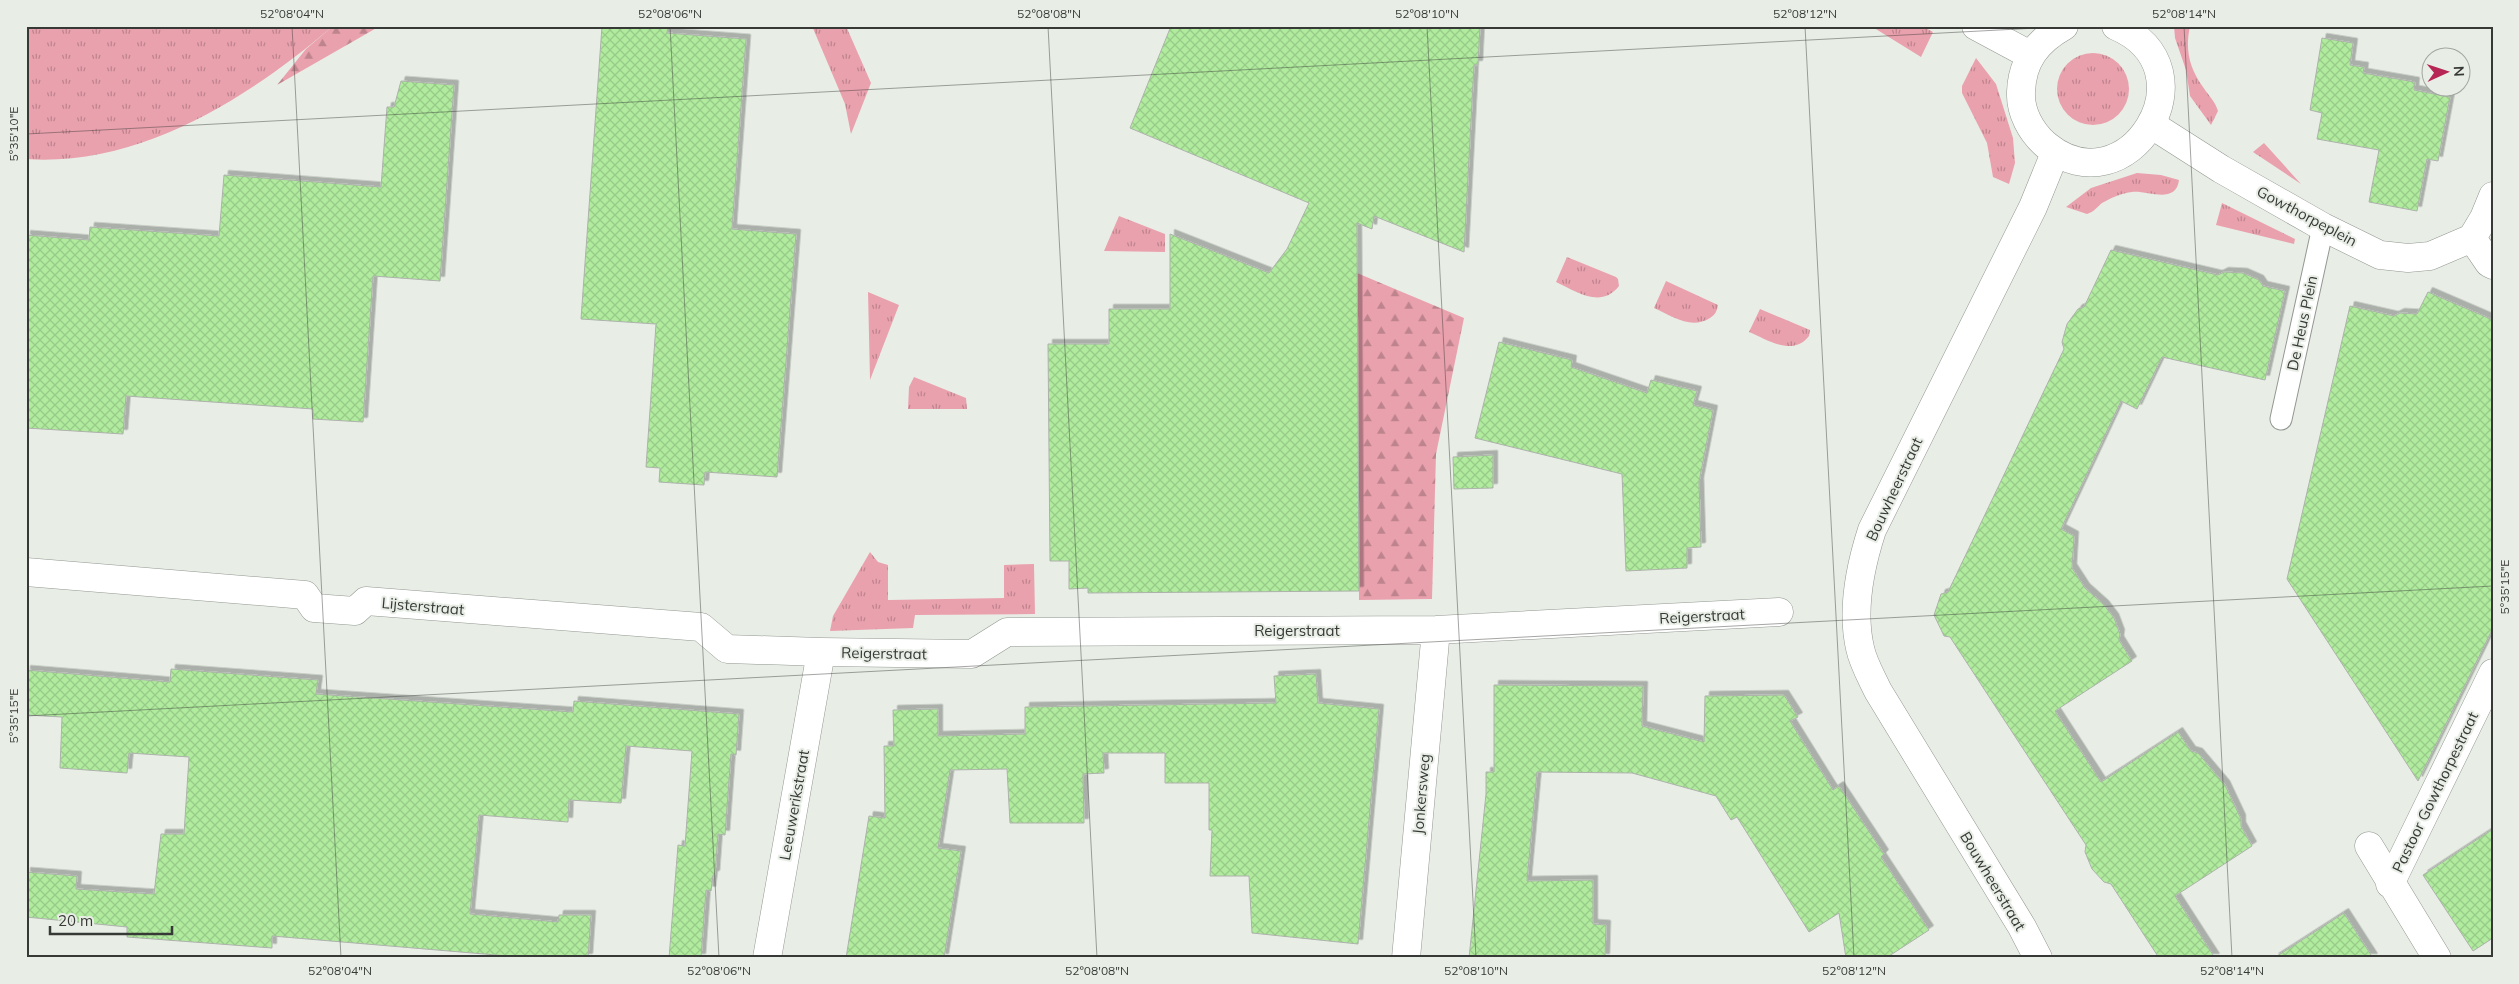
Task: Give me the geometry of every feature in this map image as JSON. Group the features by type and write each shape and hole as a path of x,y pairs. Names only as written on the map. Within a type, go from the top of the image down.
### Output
{"street":[{"path":"1976,26 2030,55"},
{"path":"2064,26 2045,38 2030,55 2022,76 2021,98 2026,120 2038,138 2055,153 2076,161 2098,162 2120,156 2138,143 2152,125 2160,105 2160,84 2155,63 2144,45 2124,28"},
{"name":"Gowthorpeplein","path":"2152,125 2221,170 2380,255 2408,258 2430,256 2472,238"},
{"name":"Bouwheerstraat","path":"2038,958 2022,927 1878,691 1860,649 1857,617 1861,565 1872,530 2034,207 2055,153"},
{"path":"2493,196 2484,218 2472,238 2489,263 2493,265"},
{"name":"Lijsterstraat","path":"26,572 305,596 314,608 355,611 366,601 701,627 727,649 821,652"},
{"name":"Reigerstraat","path":"821,652 972,654 1007,632 1436,630 1779,612"},
{"name":"Jonkersweg","path":"1406,958 1436,630"},
{"name":"Leeuwerikstraat","path":"767,958 821,652"},
{"name":"Pastoor Gowthorpestraat","path":"2390,884 2493,673"},
{"path":"2369,846 2390,884 2437,958"}],"lane":[{"name":"De Heus Plein","path":"2281,419 2323,226"}],"green space":[{"path":"26,26 333,26 266,78 191,122 151,139 110,152 69,158 26,159"},
{"path":"333,26 380,26 277,85 306,49"},
{"path":"812,26 846,26 871,83 851,134 845,104"},
{"path":"1871,26 1922,26 1933,32 1921,57"},
{"path":"2174,26 2190,26 2188,50 2191,65 2198,80 2214,101 2218,111 2211,125 2190,96 2186,70 2175,38"},
{"path":"2093,53 2113,59 2123,69 2129,89 2123,109 2113,119 2093,125 2073,119 2063,109 2057,89 2063,69 2073,59"},
{"path":"1976,58 1996,84 2013,138 2015,163 2009,184 1993,177 1987,143 1962,93 1962,86"},
{"path":"2264,143 2301,184 2253,152"},
{"path":"2137,173 2161,175 2179,180 2177,188 2172,192 2160,195 2138,192 2124,193 2102,203 2094,211 2087,214 2066,207 2091,188"},
{"path":"2222,203 2295,239 2294,244 2216,225"},
{"path":"1119,216 1165,234 1165,252 1104,251"},
{"path":"1567,257 1616,277 1619,286 1612,293 1597,297 1580,294 1556,282"},
{"path":"1357,273 1464,318 1436,454 1432,599 1359,600"},
{"path":"1666,281 1718,305 1715,313 1712,317 1696,323 1682,321 1654,308"},
{"path":"868,292 899,305 870,380"},
{"path":"1760,309 1810,330 1809,336 1803,342 1788,346 1780,345 1749,332"},
{"path":"914,377 966,398 967,409 908,409 909,387"},
{"path":"870,552 878,562 888,565 888,600 1004,598 1004,565 1034,564 1035,614 915,615 913,628 830,631 833,616"}],"building":[{"path":"602,26 668,26 667,33 746,39 732,229 796,234 777,477 705,472 704,485 659,482 660,468 646,467 656,324 581,319"},
{"path":"1171,26 1480,26 1478,65 1474,65 1464,252 1374,216 1372,229 1357,223 1359,591 1088,593 1088,588 1069,589 1069,561 1050,561 1048,344 1109,344 1109,309 1170,309 1170,234 1269,273 1287,249 1309,203 1130,128"},
{"path":"2322,38 2353,43 2350,65 2364,67 2363,73 2415,82 2414,90 2422,92 2422,98 2450,98 2438,161 2427,159 2417,211 2369,202 2379,150 2317,139 2322,113 2310,110"},
{"path":"401,81 454,85 440,281 373,276 363,422 313,419 313,409 126,396 123,434 26,428 26,235 89,240 90,227 219,236 224,175 381,187 387,107 394,107"},
{"path":"2111,250 2218,275 2224,272 2243,273 2259,280 2263,286 2285,291 2265,380 2162,357 2137,409 2121,401 2061,529 2074,536 2072,568 2085,588 2104,605 2114,618 2120,634 2119,640 2132,661 2055,711 2101,782 2178,732 2191,751 2198,753 2225,785 2241,819 2241,826 2252,846 2175,896 2215,958 2159,958 2111,884 2104,882 2092,869 2085,852 2086,845 1950,637 1944,636 1934,615 1941,594 1948,592 2064,349 2062,342 2067,324 2078,309 2084,307"},
{"path":"2428,292 2493,320 2493,628 2418,781 2287,579 2350,306 2394,316 2400,313 2417,314"},
{"path":"1499,342 1572,360 1571,367 1647,393 1651,380 1697,391 1693,405 1713,410 1699,482 1701,547 1687,548 1687,568 1626,571 1622,474 1475,438"},
{"path":"1493,455 1493,488 1454,489 1453,457"},
{"path":"171,669 318,680 316,694 573,712 574,701 739,714 736,755 731,754 725,835 718,834 715,875 713,875 711,891 706,890 701,958 669,958 678,845 685,846 692,751 626,746 621,803 569,800 568,822 479,815 470,914 558,922 559,915 591,915 588,958 531,958 272,936 272,948 127,937 127,927 26,917 26,872 77,876 76,889 154,894 161,834 184,834 189,757 129,753 127,773 60,768 62,717 26,715 26,670 170,682"},
{"path":"1316,674 1318,703 1379,709 1358,944 1252,933 1249,876 1210,876 1212,830 1209,830 1209,783 1165,783 1165,753 1103,753 1104,773 1083,774 1084,823 1010,823 1007,769 950,770 938,848 961,851 944,958 846,958 869,816 885,818 884,746 894,746 893,710 938,709 938,736 1025,734 1025,707 1276,703 1274,676"},
{"path":"1494,685 1643,686 1642,726 1704,742 1705,696 1784,695 1798,717 1790,721 1833,790 1839,786 1884,854 1881,857 1929,930 1886,958 1846,958 1839,913 1809,932 1737,817 1731,820 1716,796 1632,773 1537,772 1527,881 1593,880 1593,924 1606,925 1605,958 1469,958 1486,794 1486,772 1494,772"},
{"path":"2493,829 2493,938 2473,951 2423,875"},
{"path":"2344,913 2373,958 2274,958"}]}
